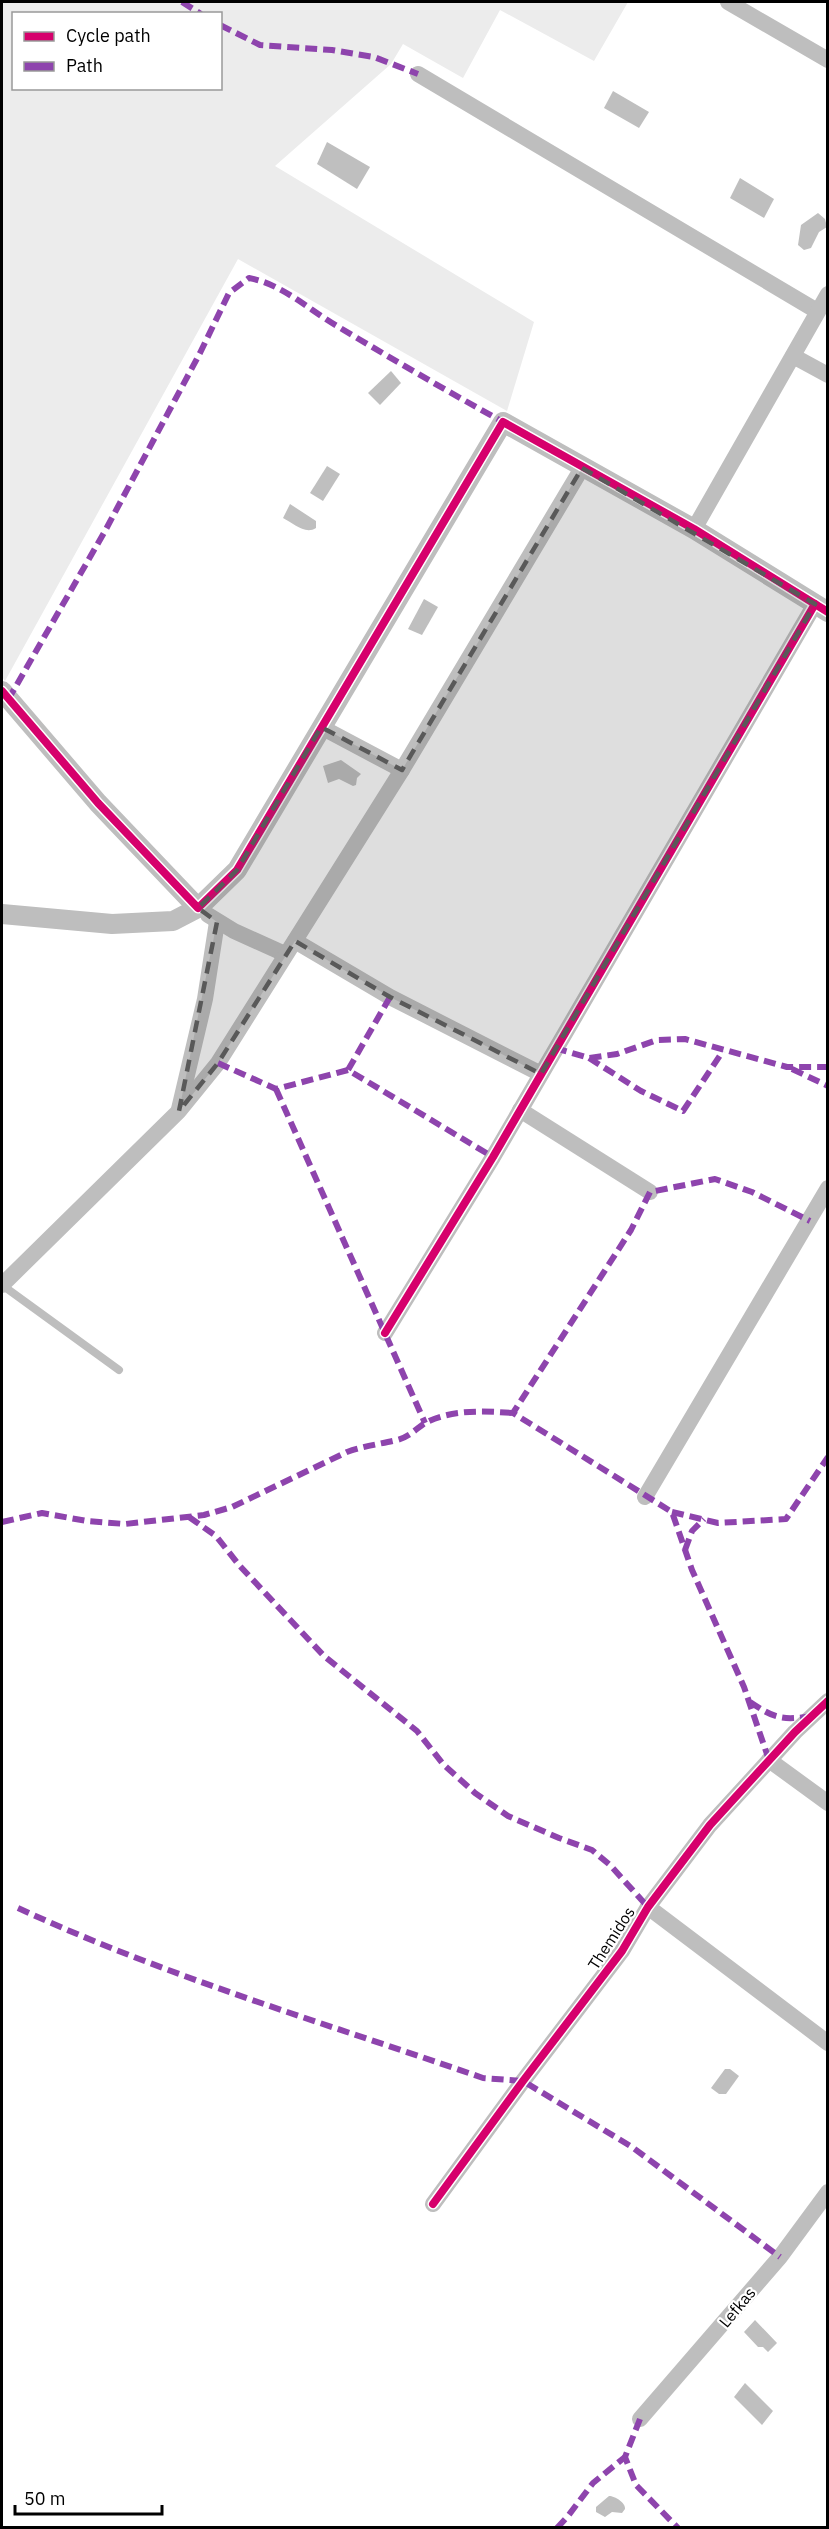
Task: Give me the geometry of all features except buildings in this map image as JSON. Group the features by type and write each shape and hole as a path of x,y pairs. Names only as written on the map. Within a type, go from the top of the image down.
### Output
{"street":[{"path":"728,2 828,60"},
{"path":"418,74 817,311"},
{"path":"694,529 828,294"},
{"path":"793,356 828,375"},
{"path":"2,914 112,924 173,921 198,908 237,870 504,422 582,468 694,529 821,608 386,1332"},
{"path":"2,1285 178,1111 219,1063 402,770 582,468"},
{"path":"2,691 98,803 198,908 217,922 290,947 541,1074"},
{"path":"321,727 402,770"},
{"path":"178,1111 205,999 217,922"},
{"path":"520,1110 650,1192"},
{"path":"645,1497 828,1188"},
{"name":"Themidos","path":"433,2204 622,1951 648,1907 710,1825 828,1701"},
{"path":"770,1760 828,1803"},
{"path":"648,1907 828,2043"},
{"name":"Lefkas","path":"640,2419 780,2256 828,2192"}],"lane":[{"path":"2,1285 119,1370"}],"highlighted area":[{"path":"582,468 815,604 541,1074 390,997 295,941 218,1063 179,1111 217,922 198,908 237,870 321,727 402,770"}],"shaded area":[{"path":"2,2 628,2 594,61 500,10 463,78 403,44 391,64 275,166 534,322 507,411 238,259 5,681 2,677"},
{"path":"613,91 649,112 639,128 604,108"},
{"path":"327,142 370,167 357,189 317,164"},
{"path":"740,178 774,199 764,218 730,198"},
{"path":"818,213 825,219 827,227 819,232 811,248 804,250 798,245 801,225"},
{"path":"391,371 401,383 380,405 368,393"},
{"path":"327,466 340,474 323,501 310,493"},
{"path":"290,504 316,521 316,528 303,529 283,518"},
{"path":"424,599 438,607 422,635 408,629"},
{"path":"341,760 361,774 357,778 356,785 353,786 339,779 328,783 323,766"},
{"path":"725,2069 730,2069 739,2076 726,2094 719,2094 711,2088"},
{"path":"755,2320 777,2343 768,2352 763,2347 758,2347 744,2332"},
{"path":"745,2383 773,2411 762,2425 734,2397"},
{"path":"609,2496 624,2504 625,2509 622,2513 612,2512 605,2517 596,2512 596,2507"}],"marked path":[{"path":"182,2 198,12"},
{"path":"222,26 260,45 332,50 374,57 418,74"},
{"path":"8,700 105,531 200,353 229,293 249,278 284,291 326,319 503,422"},
{"path":"390,997 348,1070 493,1157"},
{"path":"555,1048 589,1058 617,1054 657,1040 685,1039 787,1067 828,1067"},
{"path":"589,1058 641,1091 683,1111 723,1051"},
{"path":"218,1063 276,1089 348,1070"},
{"path":"792,1069 828,1086"},
{"path":"276,1089 425,1423"},
{"path":"769,1760 744,1687 692,1570 672,1512 513,1413 631,1230 650,1192 715,1179 752,1192 810,1221"},
{"path":"2,1522 42,1513 87,1521 125,1524 204,1515 232,1507 347,1452 401,1439 435,1418 468,1412 513,1413"},
{"path":"672,1512 718,1523 786,1519 828,1457"},
{"path":"189,1517 216,1536 239,1565 324,1656 417,1731 443,1764 475,1793 508,1816 592,1850 610,1865 648,1907"},
{"path":"685,1550 692,1531 704,1519"},
{"path":"750,1702 779,1717 811,1716"},
{"path":"18,1908 132,1956 248,1999 483,2078 523,2081 632,2147 780,2257"},
{"path":"640,2419 625,2457 636,2485 678,2528"},
{"path":"557,2528 593,2483 625,2457"}],"cycle path":[{"path":"2,691 98,803 198,908 237,870 503,422 694,529 828,612"},
{"path":"385,1333 493,1157 815,604"},
{"path":"433,2204 622,1951 648,1907 710,1825 795,1732 828,1701"}]}
